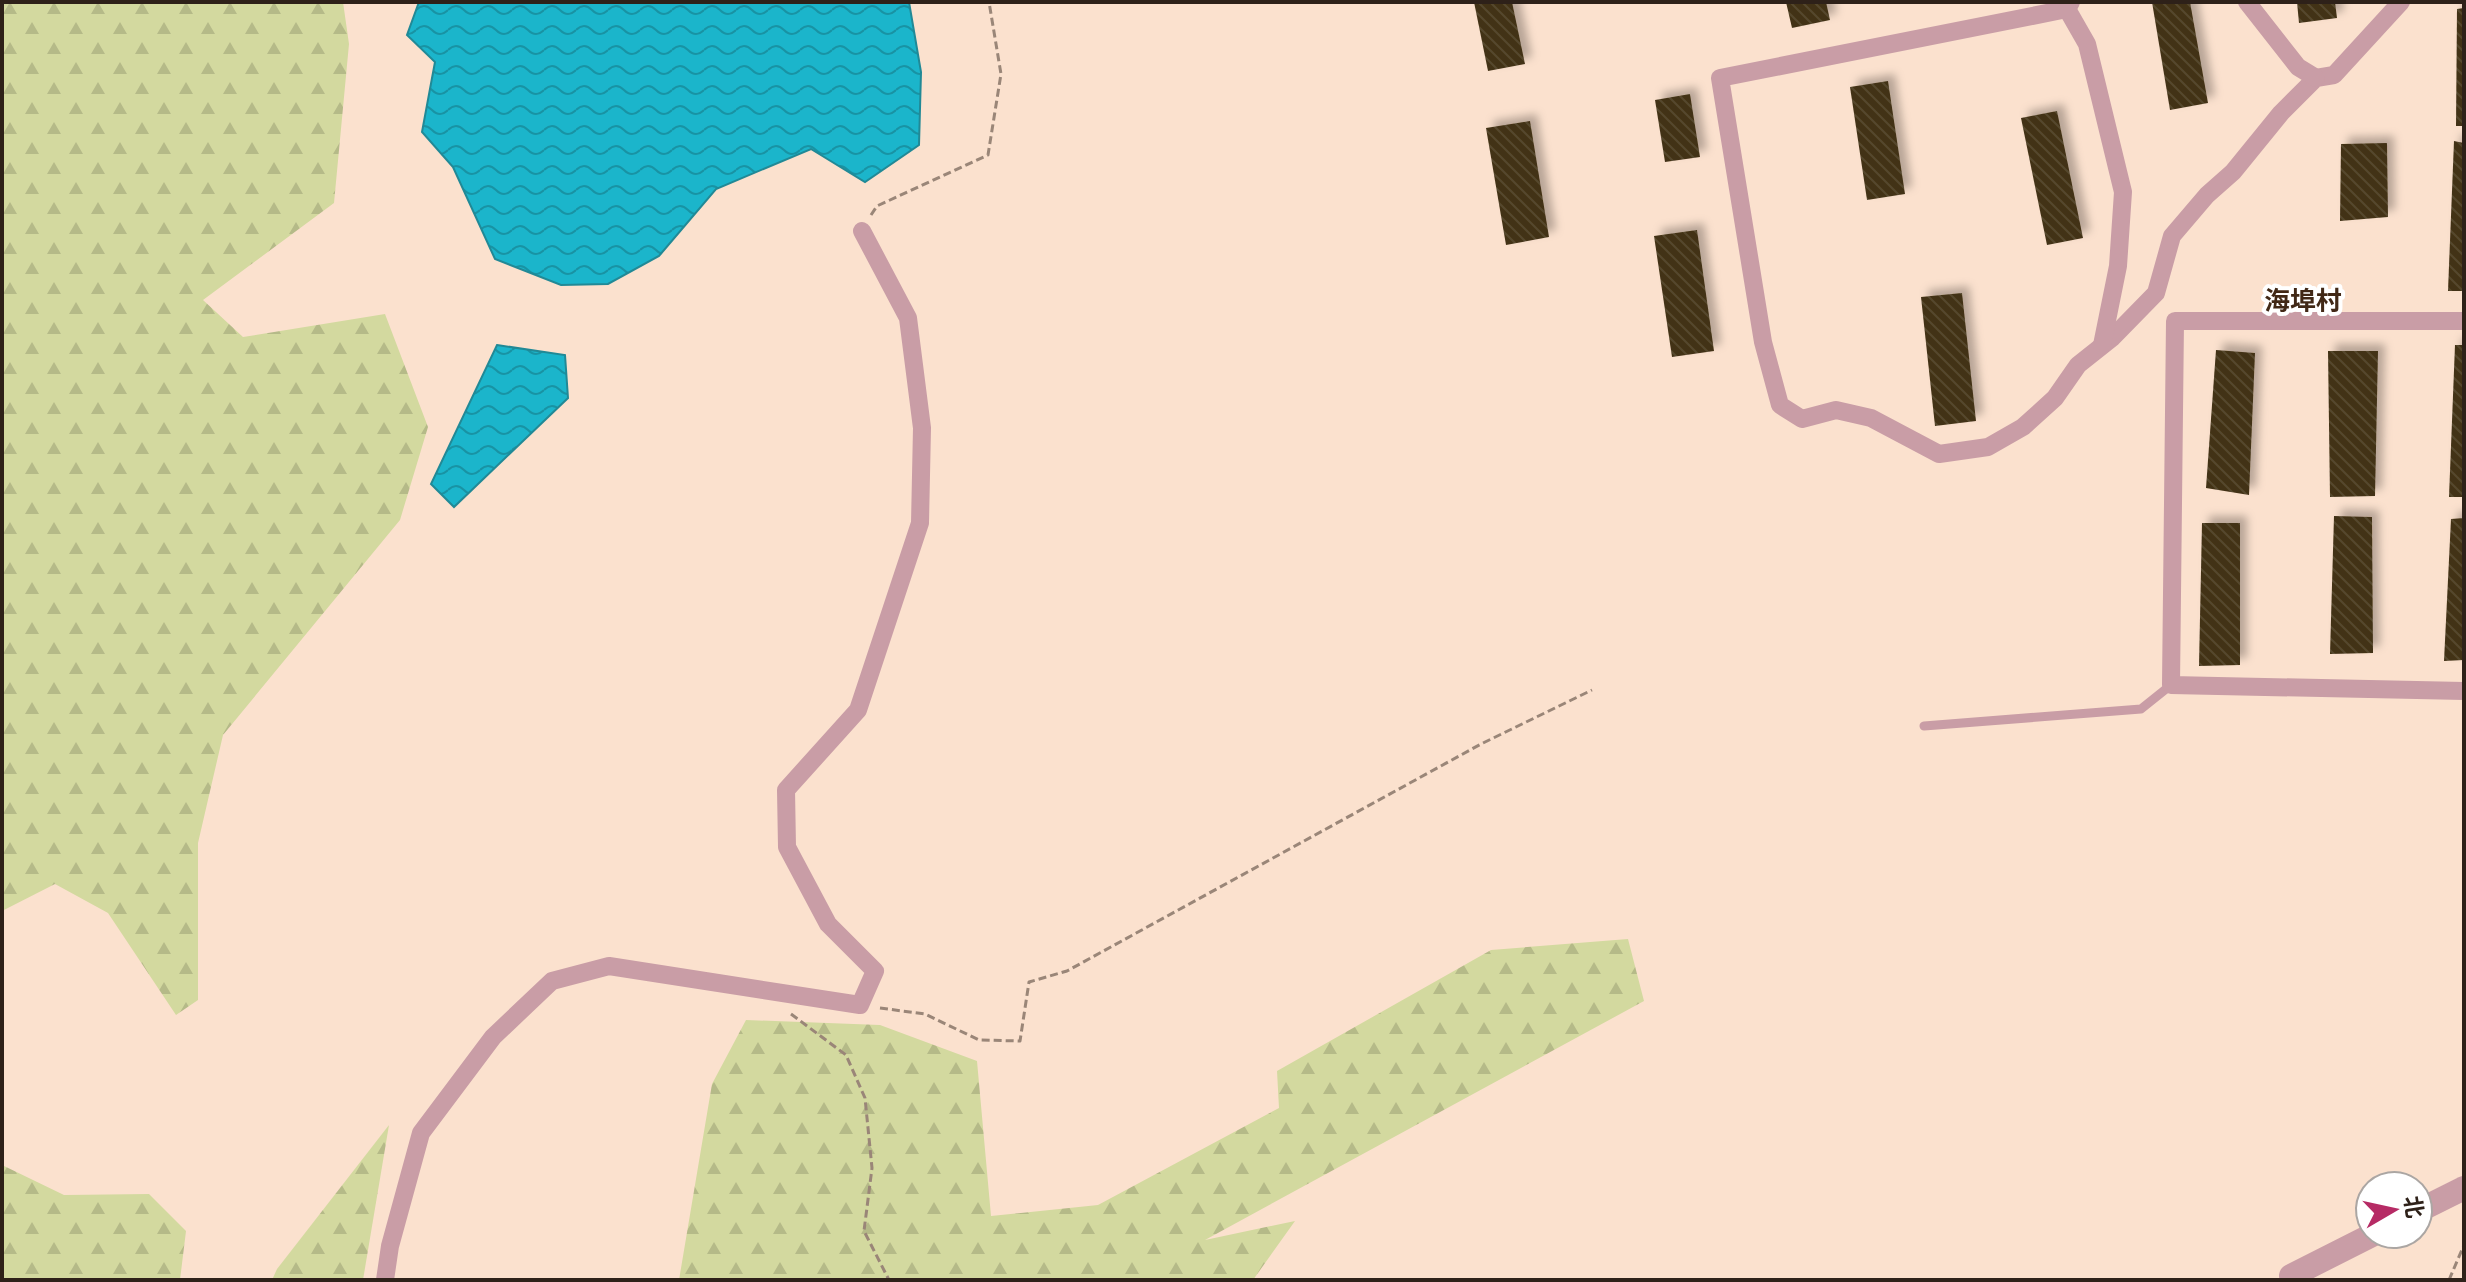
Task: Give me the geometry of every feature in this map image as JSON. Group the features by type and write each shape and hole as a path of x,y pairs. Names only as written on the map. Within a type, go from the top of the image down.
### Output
{"street":[{"path":"2247,2 2298,67 2316,78"},
{"path":"2102,345 2118,266 2123,192 2087,44 2069,5 1720,78 1763,342 1780,405 1802,419 1836,410 1871,418 1939,454 1988,447 2023,427 2055,398 2078,365 2102,345 2156,293 2172,236 2316,78 2334,75 2401,2"},
{"path":"385,1280 390,1246 421,1133 493,1037 552,981 609,966 860,1005 875,971 828,924 787,847 786,790 858,710 920,523 922,428 908,318 862,231"},
{"path":"2464,321 2175,321 2171,685 2464,691"},
{"path":"2434,1203 2464,1188"},
{"path":"2291,1276 2354,1244"}],"lane":[{"path":"1924,726 2141,709 2171,685"}],"path":[{"path":"862,231 877,206 988,155 1001,74 989,2"},
{"path":"860,1005 925,1014 979,1040 1020,1041 1029,982 1067,971 1481,744 1592,690"},
{"path":"756,989 846,1055 865,1098 871,1154 864,1231 889,1280"},
{"path":"2449,1280 2464,1245"}],"green space":[{"path":"2,2 343,2 349,44 334,203 203,300 243,337 385,314 428,427 400,520 223,735 198,843 198,1000 176,1015 108,913 55,884 2,911"},
{"path":"1628,939 1644,1001 1205,1240 1295,1221 1253,1280 679,1280 712,1084 746,1020 880,1025 977,1061 991,1216 1098,1205 1279,1108 1277,1071 1491,950"},
{"path":"389,1125 363,1280 272,1280 277,1269"},
{"path":"2,1165 64,1195 149,1194 186,1231 180,1280 2,1280"}],"water":[{"path":"419,2 909,2 921,72 919,145 865,182 811,149 716,189 659,256 608,284 561,285 495,259 453,167 422,132 435,62 407,35"},
{"path":"497,345 565,355 568,398 454,507 431,484"}],"building":[{"path":"1474,2 1512,2 1525,64 1488,71"},
{"path":"1786,2 1826,2 1830,20 1792,28"},
{"path":"2152,2 2190,2 2208,103 2170,110"},
{"path":"2297,2 2335,2 2337,18 2299,23"},
{"path":"2464,8 2464,126 2456,126 2457,9"},
{"path":"1888,81 1905,194 1867,200 1850,87"},
{"path":"1690,94 1700,157 1665,162 1655,100"},
{"path":"2057,111 2083,238 2047,245 2021,118"},
{"path":"1530,121 1549,237 1506,245 1486,128"},
{"path":"2454,141 2464,143 2464,291 2448,291"},
{"path":"2387,143 2388,217 2340,221 2341,144"},
{"path":"1697,230 1714,351 1672,357 1654,236"},
{"path":"1962,293 1976,421 1935,426 1921,297"},
{"path":"2455,345 2464,345 2464,497 2449,497"},
{"path":"2216,350 2255,353 2249,495 2206,488"},
{"path":"2328,351 2378,351 2375,496 2330,497"},
{"path":"2334,516 2372,517 2373,653 2330,654"},
{"path":"2464,518 2464,660 2444,661 2451,519"},
{"path":"2202,523 2240,523 2240,665 2199,666"}],"district":[{"name":"海埠村","path":"2303,301"}]}
